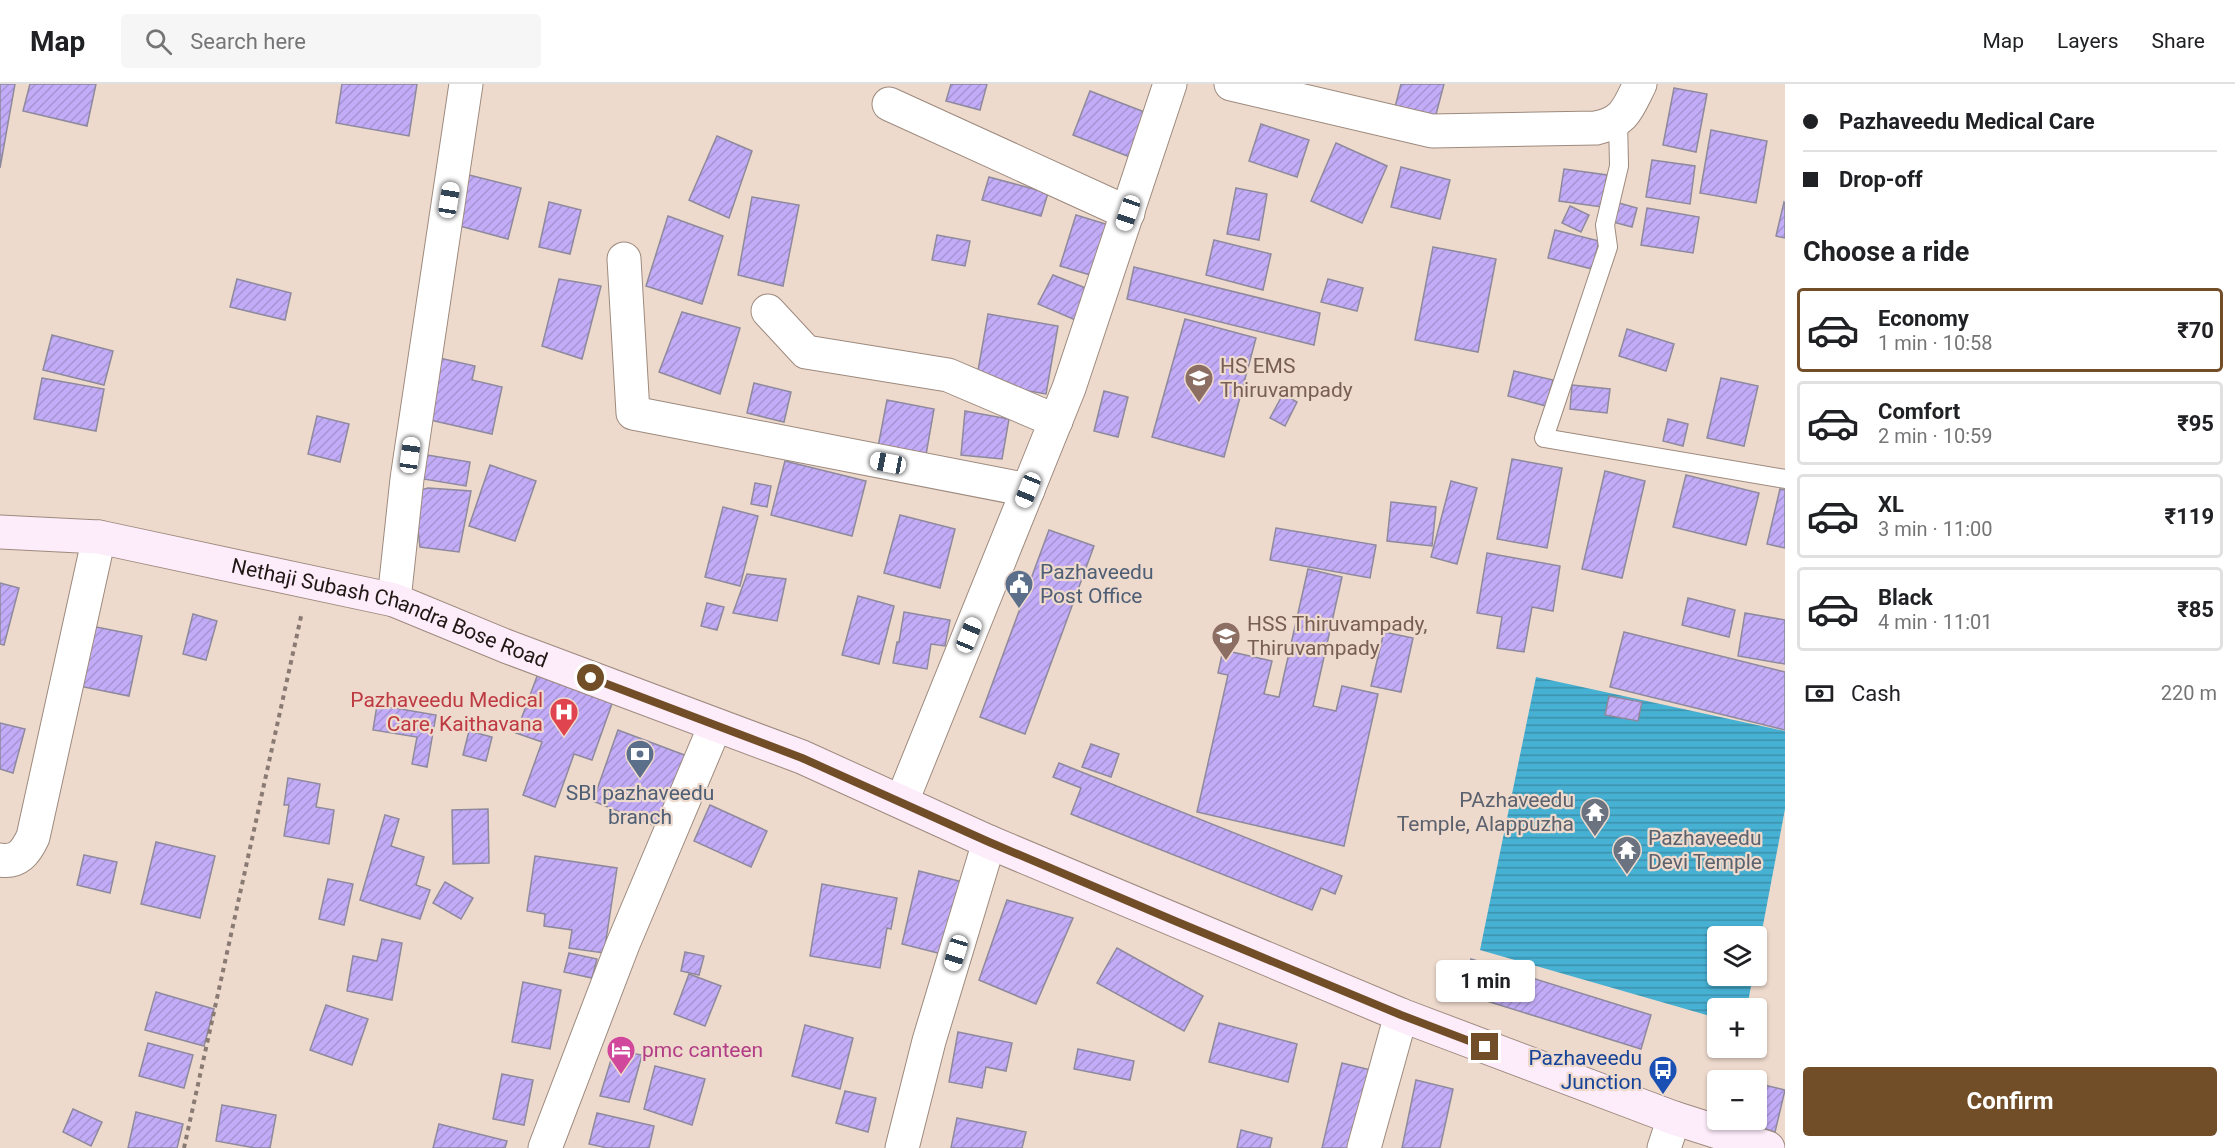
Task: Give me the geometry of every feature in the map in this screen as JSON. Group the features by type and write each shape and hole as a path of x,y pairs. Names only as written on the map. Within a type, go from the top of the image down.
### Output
{"main road":[{"name":"Nethaji Subash Chandra Bose Road","path":"0,532 99,537 394,600 507,647 802,758 989,842 1401,1015 1669,1133 1768,1148"}],"street":[{"path":"394,600 407,479 466,84"},
{"path":"902,801 1056,421 1170,84"},
{"path":"1231,84 1432,131 1596,128 1611,125 1625,115 1640,84"},
{"path":"889,104 1128,213"},
{"path":"624,259 633,413 1028,490"},
{"path":"768,311 806,352 948,375 1056,421"},
{"path":"0,860 18,858 27,851 33,837 99,537"},
{"path":"545,1148 623,944 715,726"},
{"path":"902,1148 930,1041 989,842"},
{"path":"1364,1148 1401,1015"}],"lane":[{"path":"1618,120 1619,166 1605,225 1608,248 1544,438 1785,479"}],"path":[{"path":"184,1148 309,582"}],"water":[{"path":"1536,677 1785,731 1785,809 1763,926 1707,926 1707,986 1751,986 1749,998 1707,998 1707,1015 1480,950"}],"building":[{"path":"0,84 15,84 0,168"},
{"path":"30,84 96,84 87,126 23,111"},
{"path":"342,84 417,84 409,136 336,123"},
{"path":"951,84 987,84 980,110 946,101"},
{"path":"1401,84 1444,84 1434,122 1394,111"},
{"path":"1674,88 1707,94 1696,152 1663,145"},
{"path":"1090,91 1147,113 1130,157 1073,135"},
{"path":"1261,124 1309,140 1297,177 1249,161"},
{"path":"1711,130 1767,141 1756,203 1700,193"},
{"path":"717,136 752,151 729,218 689,200"},
{"path":"1336,143 1387,166 1362,223 1311,201"},
{"path":"1652,160 1695,166 1690,204 1646,197"},
{"path":"1401,167 1450,180 1440,219 1391,207"},
{"path":"1564,169 1607,175 1602,207 1559,201"},
{"path":"469,175 521,188 508,239 456,225"},
{"path":"989,177 1048,193 1041,216 982,200"},
{"path":"1236,188 1267,194 1259,240 1227,234"},
{"path":"752,197 799,205 783,286 738,275"},
{"path":"549,202 581,210 570,254 539,247"},
{"path":"1619,203 1637,208 1632,227 1613,222"},
{"path":"1785,203 1785,238 1776,236"},
{"path":"1570,206 1589,215 1581,232 1562,223"},
{"path":"1647,208 1699,217 1693,253 1641,245"},
{"path":"1076,215 1112,226 1097,277 1060,266"},
{"path":"668,216 723,236 702,304 646,286"},
{"path":"1555,230 1599,241 1592,269 1548,258"},
{"path":"937,235 970,241 965,266 932,260"},
{"path":"1214,240 1271,254 1263,290 1206,275"},
{"path":"1433,247 1496,259 1478,352 1415,340"},
{"path":"1134,267 1320,313 1314,345 1127,299"},
{"path":"1053,275 1093,291 1080,322 1038,304"},
{"path":"237,279 291,293 285,320 230,307"},
{"path":"559,279 601,286 582,359 542,346"},
{"path":"1328,279 1363,288 1357,311 1321,302"},
{"path":"682,312 740,328 720,394 659,372"},
{"path":"988,314 1058,326 1046,394 976,382"},
{"path":"1185,319 1256,338 1224,457 1152,437"},
{"path":"1627,329 1674,344 1666,371 1619,356"},
{"path":"52,335 113,351 104,385 43,370"},
{"path":"435,357 475,366 472,380 502,387 492,434 421,418"},
{"path":"1514,371 1553,380 1546,406 1508,396"},
{"path":"42,378 104,389 96,431 34,419"},
{"path":"1721,378 1758,386 1744,446 1707,438"},
{"path":"754,383 791,392 784,422 747,413"},
{"path":"1572,385 1610,389 1607,413 1570,409"},
{"path":"1104,391 1128,397 1118,437 1094,431"},
{"path":"1283,394 1297,402 1285,426 1270,418"},
{"path":"887,400 934,409 926,455 878,447"},
{"path":"965,411 1009,419 1002,459 961,455"},
{"path":"317,416 349,424 340,462 308,454"},
{"path":"1668,419 1688,424 1683,446 1663,441"},
{"path":"421,454 470,462 466,486 417,478"},
{"path":"1512,459 1562,468 1547,548 1497,539"},
{"path":"785,461 866,481 852,536 771,515"},
{"path":"490,465 536,481 515,541 469,526"},
{"path":"1605,471 1645,481 1622,578 1582,569"},
{"path":"1686,475 1759,493 1746,545 1673,527"},
{"path":"1451,481 1477,488 1457,564 1431,557"},
{"path":"755,483 771,486 767,507 751,504"},
{"path":"428,488 471,491 459,552 420,547 414,492"},
{"path":"1780,489 1785,490 1785,548 1767,544"},
{"path":"1391,502 1436,507 1432,546 1387,541"},
{"path":"723,507 758,516 740,586 705,577"},
{"path":"900,515 955,529 940,588 884,573"},
{"path":"1276,528 1376,545 1370,578 1270,560"},
{"path":"1049,530 1094,546 1025,734 980,717"},
{"path":"1487,553 1560,566 1553,611 1532,607 1524,652 1497,648 1502,617 1477,613"},
{"path":"1308,569 1342,577 1313,706 1336,711 1342,686 1378,694 1344,846 1197,812 1228,675 1218,673 1223,650 1272,661 1264,694 1279,697"},
{"path":"747,574 786,579 777,621 733,613"},
{"path":"0,583 19,588 4,645 0,644"},
{"path":"858,596 894,606 879,664 842,655"},
{"path":"1688,598 1735,610 1729,637 1682,625"},
{"path":"707,603 724,607 717,630 701,626"},
{"path":"904,612 950,620 945,646 931,644 927,669 893,663"},
{"path":"1745,613 1785,620 1785,664 1738,656"},
{"path":"193,614 217,621 206,660 183,654"},
{"path":"86,625 142,636 129,696 74,685"},
{"path":"1384,632 1413,638 1401,692 1371,686"},
{"path":"1624,632 1785,672 1785,730 1610,687"},
{"name":"Pazhaveedu Medical Care, Kaithavana","path":"539,671 614,698 592,760 574,754 555,807 523,795 542,742 516,733"},
{"path":"1609,696 1642,702 1638,721 1605,715"},
{"path":"377,705 436,715 427,767 412,764 417,737 373,730"},
{"path":"0,723 25,729 13,773 0,769"},
{"name":"SBI pazhaveedu branch","path":"618,730 687,756 660,828 593,801"},
{"path":"469,731 492,737 486,761 463,755"},
{"path":"1091,744 1119,754 1111,777 1082,767"},
{"path":"1059,763 1342,876 1335,894 1321,888 1312,910 1071,814 1081,788 1053,777"},
{"path":"288,778 320,784 316,807 334,810 329,844 284,836 289,805 284,805"},
{"path":"710,805 767,831 751,867 694,841"},
{"path":"488,809 489,863 453,864 452,810"},
{"path":"385,815 399,819 391,846 424,857 416,885 430,890 420,919 360,900"},
{"path":"156,842 215,856 200,918 141,904"},
{"path":"84,855 117,862 110,893 77,885"},
{"path":"535,856 617,868 604,953 569,948 572,930 544,926 545,914 527,911"},
{"path":"919,871 963,882 946,955 902,944"},
{"path":"328,879 353,884 344,925 319,919"},
{"path":"445,882 473,898 461,919 433,903"},
{"path":"822,884 897,898 891,929 887,928 880,968 810,956"},
{"path":"1007,900 1073,918 1036,1004 979,980"},
{"path":"382,939 402,943 392,1000 347,991 353,956 377,961"},
{"path":"1117,948 1203,996 1184,1031 1097,983"},
{"path":"685,952 704,956 699,975 681,971"},
{"path":"569,953 597,959 592,978 564,972"},
{"path":"1471,959 1651,1015 1641,1049 1461,993"},
{"path":"689,974 721,986 705,1026 674,1014"},
{"path":"523,982 561,990 550,1049 512,1042"},
{"path":"156,992 214,1009 204,1046 145,1030"},
{"path":"326,1005 368,1019 352,1065 310,1050"},
{"path":"1219,1023 1297,1044 1288,1082 1209,1062"},
{"path":"805,1025 853,1038 840,1089 792,1076"},
{"path":"958,1032 1012,1043 1006,1071 986,1067 982,1088 949,1082"},
{"path":"148,1043 193,1055 184,1088 139,1076"},
{"path":"1078,1049 1134,1061 1130,1080 1074,1069"},
{"name":"pmc canteen","path":"614,1050 642,1055 629,1102 600,1096"},
{"path":"1342,1063 1379,1072 1361,1148 1322,1148"},
{"path":"655,1066 705,1079 692,1125 644,1109"},
{"path":"502,1074 533,1080 524,1125 493,1119"},
{"path":"1416,1080 1453,1089 1440,1148 1402,1148"},
{"path":"1767,1086 1785,1090 1775,1132 1767,1130"},
{"path":"845,1091 876,1098 868,1132 836,1123"},
{"path":"222,1105 276,1115 270,1148 255,1148 216,1141"},
{"path":"73,1109 102,1122 91,1146 63,1132"},
{"path":"136,1112 183,1124 177,1148 128,1148"},
{"path":"597,1113 654,1126 649,1148 607,1148 589,1144"},
{"path":"957,1118 1026,1132 1022,1148 951,1148"},
{"path":"439,1124 507,1141 505,1148 433,1148"},
{"path":"1241,1130 1272,1138 1270,1148 1237,1148"}],"place":[{"name":"HS EMS Thiruvampady","path":"1199,404"},
{"name":"Pazhaveedu Post Office","path":"1019,610"},
{"name":"HSS Thiruvampady, Thiruvampady","path":"1226,662"},
{"name":"Pazhaveedu Medical Care, Kaithavana","path":"564,738"},
{"name":"SBI pazhaveedu branch","path":"640,780"},
{"name":"PAzhaveedu Temple, Alappuzha","path":"1595,838"},
{"name":"Pazhaveedu Devi Temple","path":"1627,876"},
{"name":"pmc canteen","path":"621,1076"},
{"name":"Pazhaveedu Junction","path":"1663,1096"}],"route":[{"path":"591,678 802,758 989,842 1175,921 1401,1015 1485,1047"}]}
